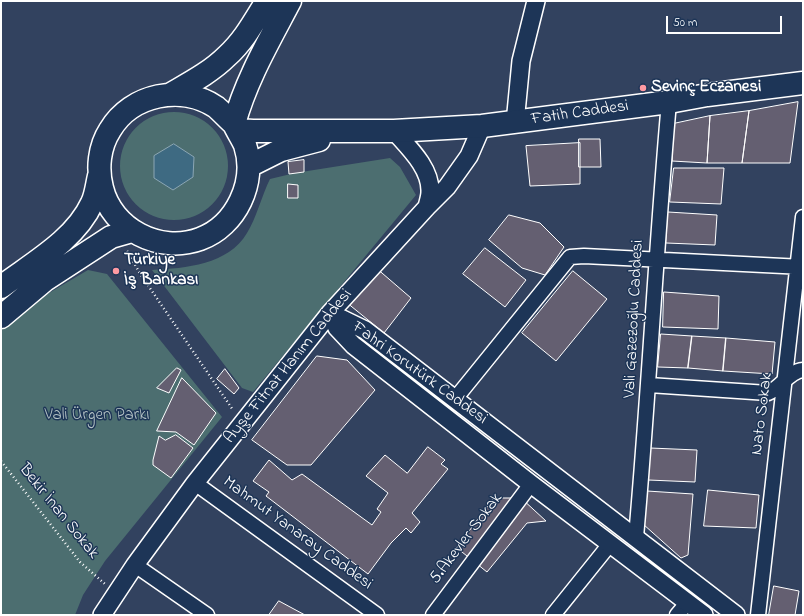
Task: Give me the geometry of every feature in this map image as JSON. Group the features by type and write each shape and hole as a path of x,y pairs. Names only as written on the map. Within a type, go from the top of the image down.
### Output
{"main road":[{"path":"1,287 61,242 80,223 92,202 99,176 101,152 110,129 126,111 147,99 170,94 205,74 227,57 240,43 267,1"},
{"path":"235,127 240,99 290,1"},
{"name":"Fatih Caddesi","path":"235,127 394,131 482,126 803,83"},
{"path":"1,317 45,280 111,237 124,233 153,241 176,244 200,240 220,228 236,211 246,189 249,166 245,145 235,127 216,107 194,97 170,94"},
{"name":"Fatih Caddesi","path":"249,166 293,146 355,131"},
{"path":"99,176 104,197 116,216 124,233"}],"street":[{"path":"516,122 521,61 536,1"},
{"name":"Vali Gazezoğlu Caddesi","path":"636,537 649,385 655,259 669,102"},
{"name":"Ayşe Fitnat Hanım Caddesi","path":"102,615 135,565 195,483 330,313 426,207 447,187 469,156 482,126"},
{"path":"394,131 418,159 426,173 430,191 426,207"},
{"name":"Nato Sokak","path":"758,615 785,380 800,267 803,217"},
{"path":"455,399 570,257 655,259 800,267"},
{"name":"Fahri Korutürk Caddesi","path":"330,313 365,330 736,615"},
{"name":"Fahri Korutürk Caddesi","path":"330,313 337,328 353,345 610,544 682,609 704,615"},
{"path":"649,385 768,393 778,388 785,380 797,371 803,370"},
{"name":"Mahmut Yanaray Caddesi","path":"195,483 377,615"},
{"name":"5.Akevler Sokak","path":"432,615 531,484"},
{"path":"553,615 610,544"},
{"path":"135,565 207,615"}],"path":[{"path":"124,233 145,282 224,398 243,423"},
{"name":"Bekir İnan Sokak","path":"1,461 80,562 116,594"}],"green space":[{"path":"174,112 195,116 212,128 224,145 228,166 224,187 212,204 195,216 174,220 153,216 136,204 124,187 120,166 124,145 136,128 153,116"},
{"path":"390,158 400,167 416,195 253,392 242,388 152,270 179,268 205,263 229,252 239,244 247,233 270,179 295,173"},
{"name":"Vali Ürgen Parkı","path":"88,270 107,274 222,417 105,561 83,595 75,615 1,615 1,329 37,300"}],"water":[{"path":"174,144 194,157 193,177 173,190 154,178 154,156"}],"building":[{"path":"798,102 790,163 742,163 749,111"},
{"path":"749,111 742,163 707,163 710,116"},
{"path":"710,116 707,163 672,161 673,124"},
{"path":"579,139 600,139 601,167 579,167"},
{"path":"580,143 580,184 530,186 526,146"},
{"path":"304,160 304,172 289,174 288,162"},
{"path":"674,168 724,168 721,204 670,202"},
{"path":"288,184 298,185 298,198 288,198"},
{"path":"668,212 717,215 715,245 666,243"},
{"path":"509,215 540,223 564,247 545,275 522,268 489,240"},
{"path":"485,248 526,280 505,307 463,274"},
{"path":"375,267 411,298 384,333 346,302"},
{"path":"573,271 607,299 556,361 522,333"},
{"path":"664,292 719,296 718,329 663,327"},
{"path":"661,334 692,336 688,368 658,367"},
{"path":"692,336 726,338 723,371 688,368"},
{"path":"726,338 775,342 772,374 723,371"},
{"path":"317,356 347,360 375,390 311,465 287,465 252,440"},
{"path":"177,368 181,370 169,393 157,388"},
{"path":"225,369 239,388 234,394 217,379"},
{"path":"182,378 216,413 194,445 176,432 157,431"},
{"path":"176,435 193,448 171,478 153,465 153,460 159,436 165,440"},
{"path":"428,447 445,460 441,464 448,469 412,513 420,522 411,533 406,528 391,543 368,574 266,496 269,492 253,481 269,460 292,480 302,474 372,525 381,512 377,509 388,493 366,476 385,455 407,473"},
{"path":"650,448 697,450 695,482 648,480"},
{"path":"708,490 759,495 756,528 704,526"},
{"path":"647,491 693,494 688,555 681,558 643,524"},
{"path":"494,498 521,498 546,521 527,523 487,572 457,548"},
{"path":"774,586 799,591 795,615 769,615"},
{"path":"279,601 305,615 269,615"}],"place":[{"name":"Sevinç Eczanesi","path":"643,88"},
{"name":"Türkiye İş Bankası","path":"116,271"}]}
